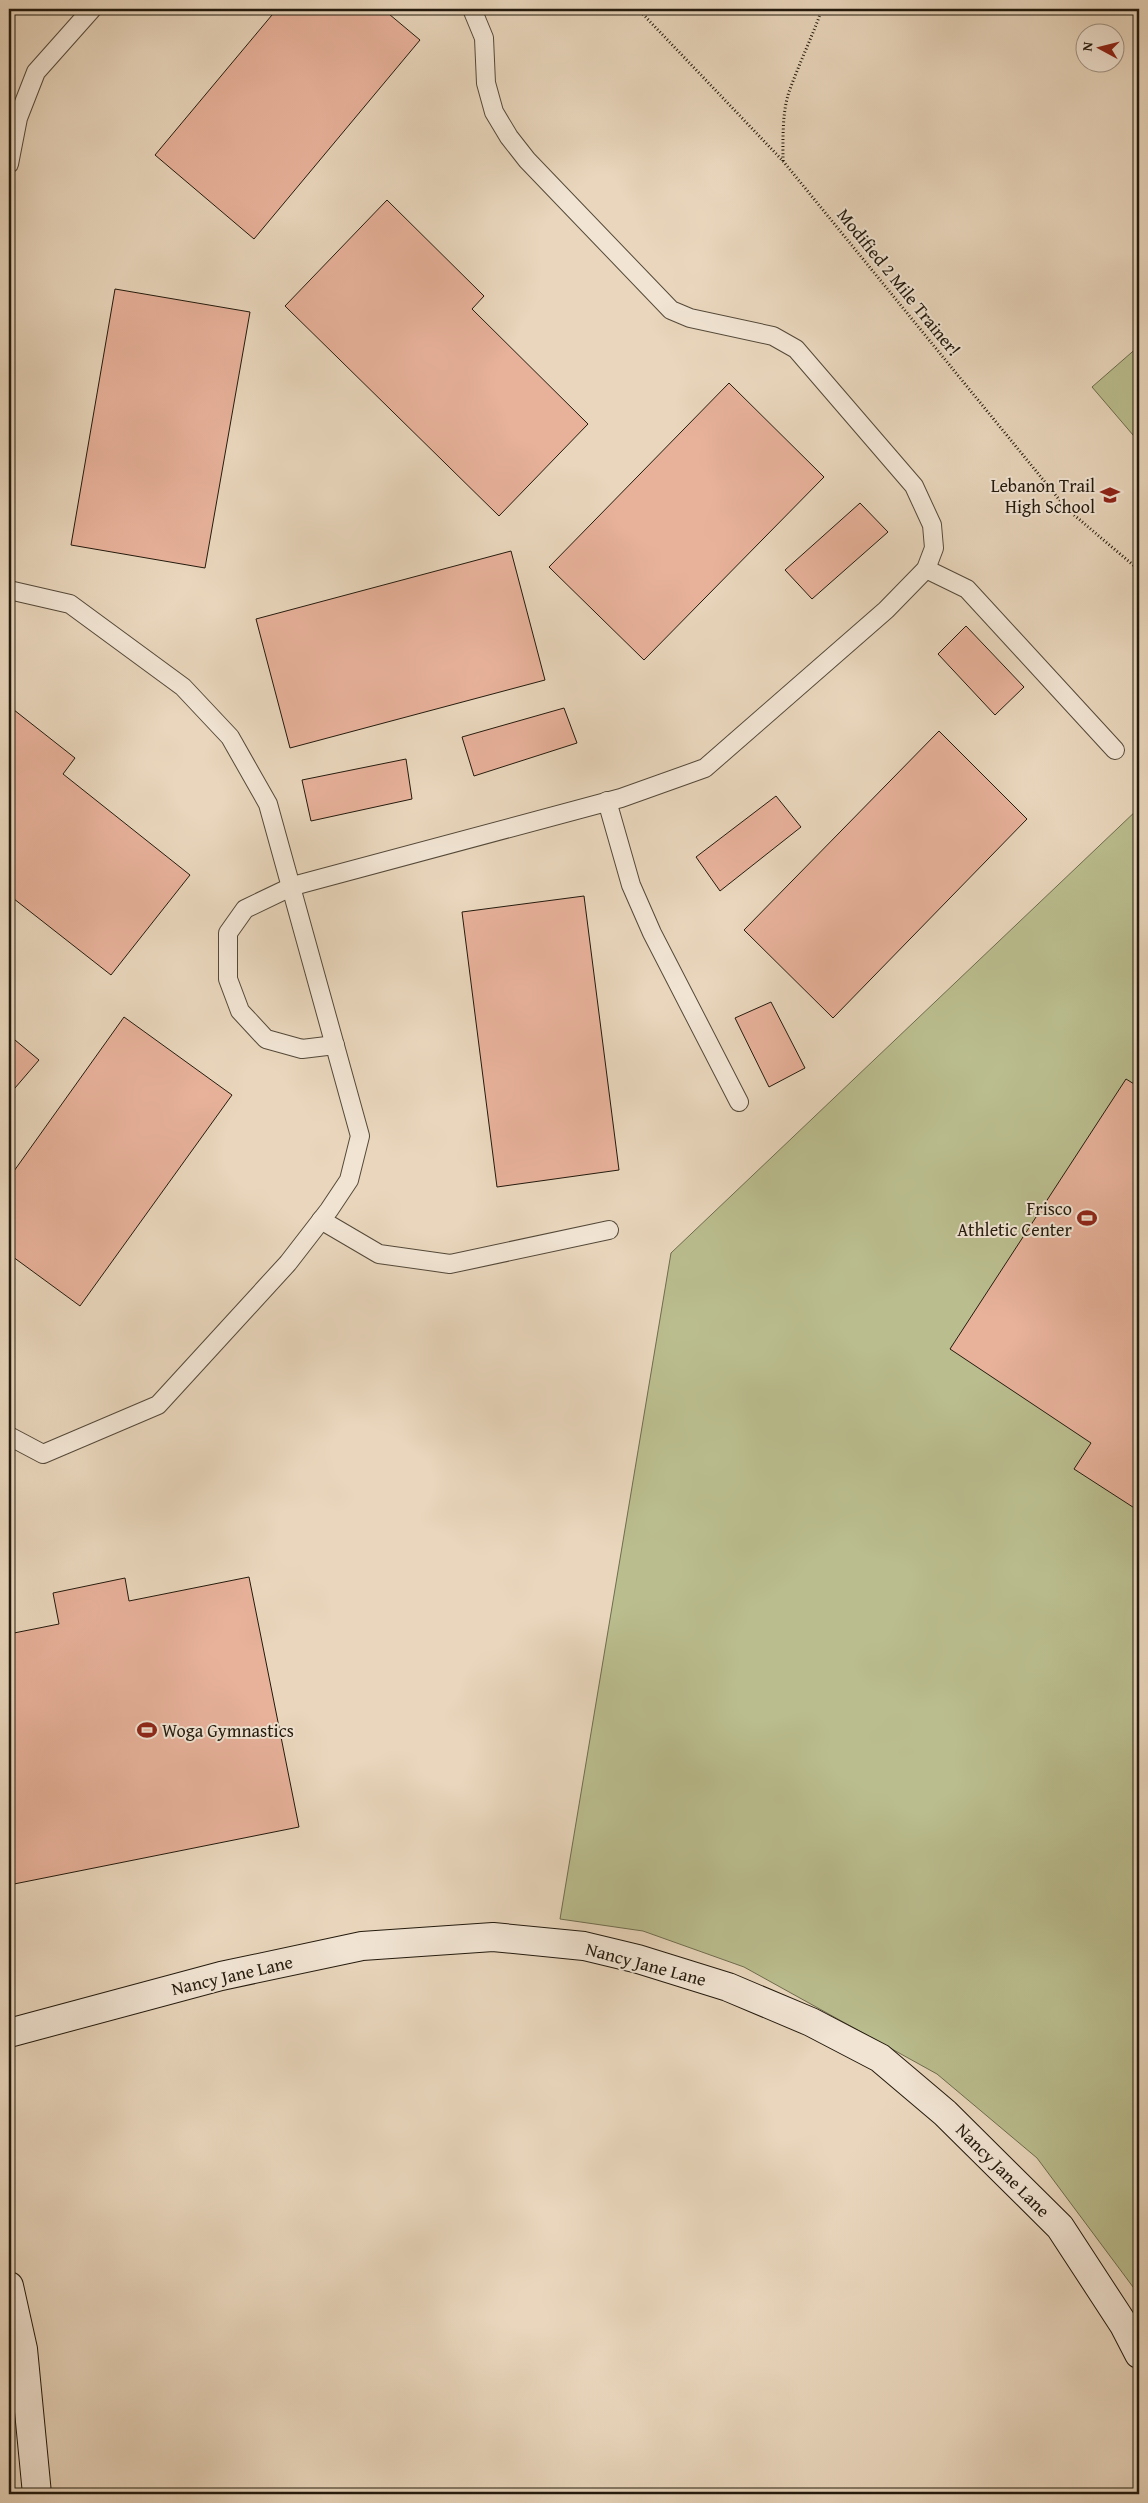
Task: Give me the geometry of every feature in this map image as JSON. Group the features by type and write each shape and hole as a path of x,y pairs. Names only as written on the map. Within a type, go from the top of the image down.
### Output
{"street":[{"name":"Nancy Jane Lane","path":"9,2033 221,1976 362,1946 493,1937 584,1946 638,1959 728,1987 811,2022 880,2058 945,2113 1060,2227 1124,2325 1139,2354"},
{"path":"9,2286 23,2349 37,2494"}],"lane":[{"path":"9,164 18,118 36,72 92,9"},
{"path":"335,1045 302,1050 266,1039 240,1011 228,979 228,933 245,909 292,886 607,801 705,768 886,610 926,569 934,548 932,525 914,486 796,349 773,336 690,318 671,310 515,145 494,112 486,83 484,38 472,9"},
{"path":"926,569 967,588 1115,750"},
{"path":"9,590 70,604 183,687 230,737 268,804 360,1136 349,1180 321,1220 288,1263 158,1405 43,1454 9,1436"},
{"path":"607,801 630,885 652,933 739,1102"},
{"path":"321,1220 379,1254 450,1264 610,1230"}],"path":[{"name":"Modified 2 Mile Trainer!","path":"638,9 783,161 1067,509 1139,570"},
{"path":"783,161 783,126 789,93 810,44 822,9"},
{"path":"1139,883 1139,892"}],"green space":[{"path":"1139,346 1139,442 1092,387"},
{"name":"Frisco Athletic Center","path":"1139,808 1139,2295 1037,2158 937,2074 744,1967 643,1931 560,1919 671,1253"}],"building":[{"path":"277,9 383,9 420,40 254,239 155,155"},
{"path":"387,200 484,296 472,309 588,424 499,516 285,306"},
{"path":"115,289 250,312 205,568 71,545"},
{"path":"729,383 824,477 644,660 549,567"},
{"path":"860,503 888,532 812,599 785,570"},
{"path":"511,551 545,680 290,748 256,619"},
{"path":"966,626 1024,687 995,715 938,654"},
{"path":"9,706 75,758 63,774 190,875 111,975 9,895"},
{"path":"564,708 577,743 474,776 462,737"},
{"path":"939,731 1027,819 833,1018 744,930"},
{"path":"406,759 412,799 311,821 302,780"},
{"path":"776,796 801,827 720,891 696,857"},
{"path":"584,896 619,1170 497,1187 462,912"},
{"path":"771,1002 805,1068 769,1087 735,1018"},
{"path":"124,1017 232,1095 80,1306 9,1254 9,1178"},
{"path":"9,1035 39,1060 9,1095"},
{"name":"Frisco Athletic Center","path":"1126,1079 1139,1087 1139,1511 1074,1469 1091,1443 950,1349"},
{"name":"Woga Gymnastics","path":"249,1577 299,1827 9,1885 9,1634 59,1624 53,1593 125,1578 129,1601"}],"place":[{"name":"Lebanon Trail High School","path":"1110,495"},
{"name":"Frisco Athletic Center","path":"1087,1218"},
{"name":"Woga Gymnastics","path":"147,1730"}]}
